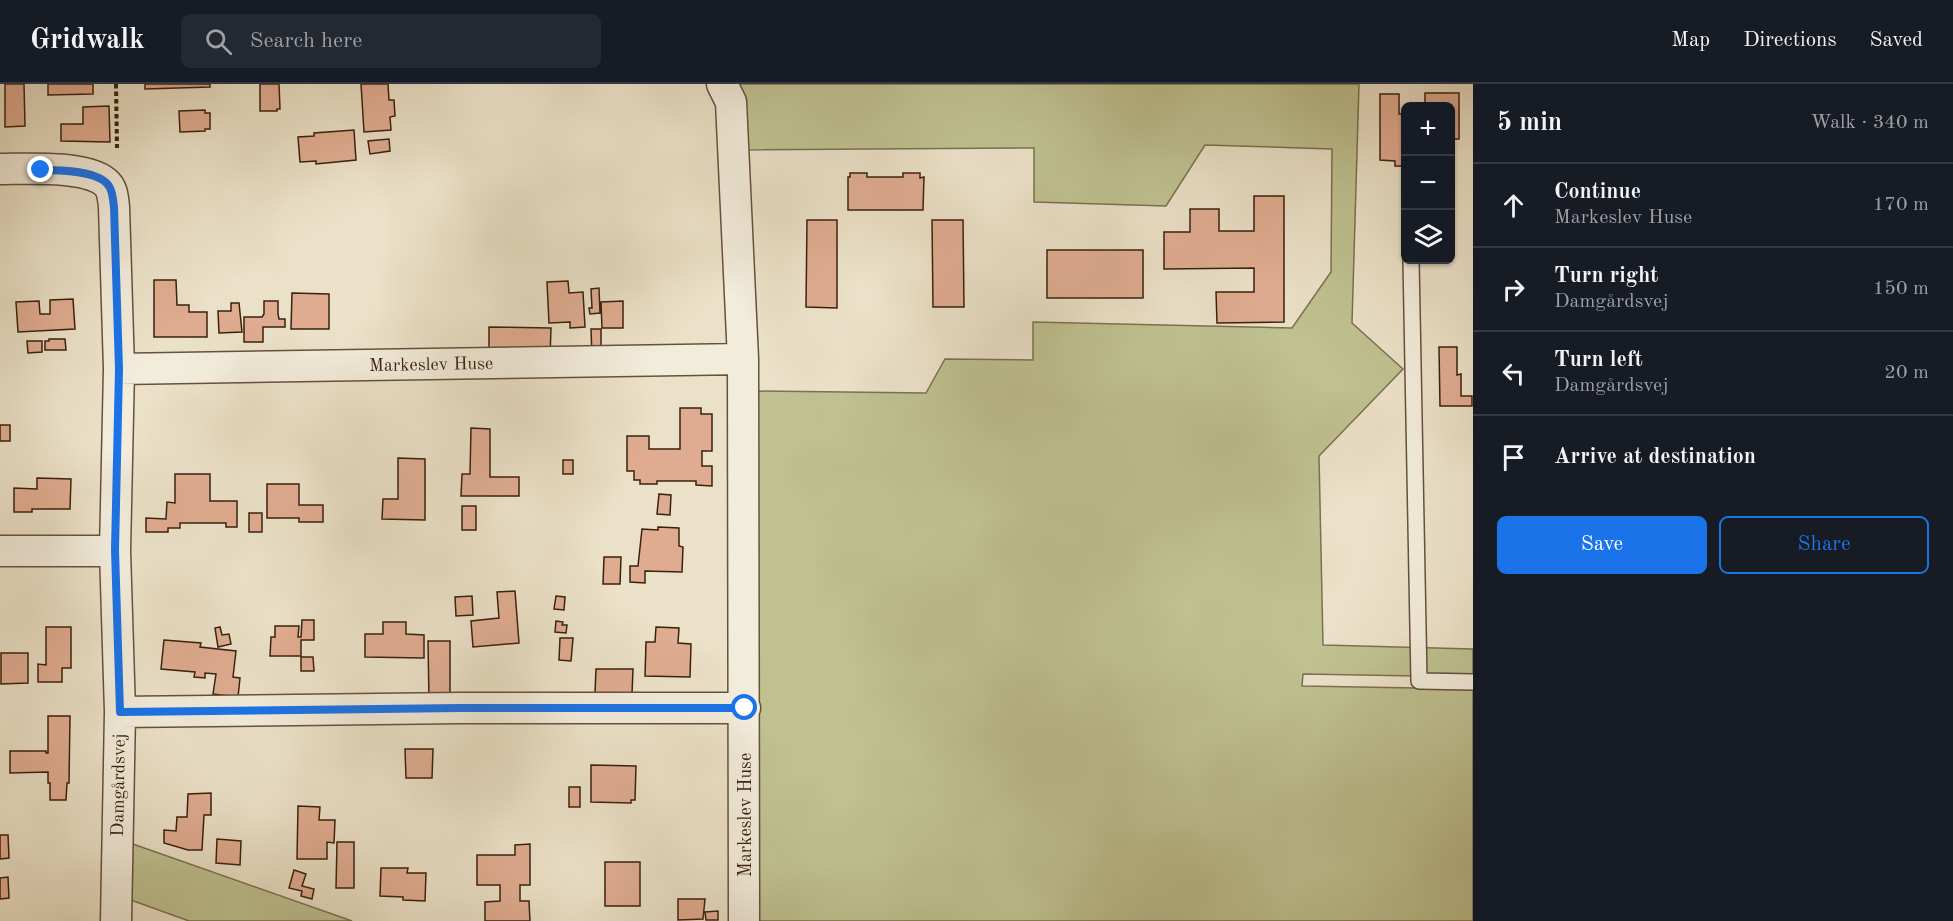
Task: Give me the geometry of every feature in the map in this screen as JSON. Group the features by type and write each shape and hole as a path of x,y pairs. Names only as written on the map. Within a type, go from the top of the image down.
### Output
{"street":[{"name":"Markeslev Huse","path":"722,84 731,102 743,359 744,921"},
{"name":"Damgårdsvej","path":"0,170 67,170 97,177 106,182 110,188 114,207 119,369 115,550 120,712 116,921"},
{"name":"Markeslev Huse","path":"119,369 743,359"},
{"path":"0,551 115,550"},
{"path":"120,712 461,708 745,708"}],"lane":[{"path":"1411,264 1419,681 1473,682"}],"path":[{"path":"116,84 117,148"}],"green space":[{"path":"729,84 1359,84 1352,323 1403,369 1319,456 1323,645 1473,649 1473,677 1303,674 1302,686 1473,689 1473,921 752,921 753,391 926,393 945,359 1033,360 1033,322 1292,328 1331,272 1332,149 1205,145 1166,206 1034,202 1034,148 741,150"},
{"path":"130,843 352,921 189,921 128,899"}],"building":[{"path":"5,84 24,84 25,126 5,127"},
{"path":"48,84 93,84 93,94 48,95"},
{"path":"145,84 210,84 210,87 145,89"},
{"path":"260,84 279,84 280,109 260,111"},
{"path":"361,84 388,84 389,100 394,100 395,116 390,117 391,130 364,132"},
{"path":"1425,93 1459,93 1459,139 1455,139 1455,102 1425,102"},
{"path":"1380,94 1399,94 1401,166 1395,166 1395,161 1380,160"},
{"path":"109,106 110,142 61,141 61,124 83,124 83,107"},
{"path":"205,110 205,113 210,113 210,129 180,132 179,111"},
{"path":"354,130 356,160 316,164 316,161 300,162 298,137 314,136 314,133"},
{"path":"389,139 390,151 370,154 368,141"},
{"path":"850,173 867,173 867,177 903,177 903,173 920,173 920,178 924,177 923,210 848,210"},
{"path":"1254,196 1284,196 1284,322 1217,323 1216,292 1254,292 1254,268 1164,269 1164,232 1190,232 1190,209 1219,209 1219,231 1254,231"},
{"path":"807,220 837,220 837,308 806,307"},
{"path":"932,220 963,220 964,307 933,307"},
{"path":"1047,250 1143,250 1143,298 1047,298"},
{"path":"154,280 176,280 177,305 189,305 189,312 207,312 207,337 154,337"},
{"path":"568,281 569,293 583,292 585,327 570,328 570,322 549,323 547,282"},
{"path":"599,288 600,313 590,314 591,289"},
{"path":"292,293 329,294 329,329 291,329"},
{"path":"73,299 75,329 18,332 16,302 39,301 40,314 50,314 50,300"},
{"path":"264,301 278,301 279,319 285,319 285,327 263,327 263,342 244,342 244,317 262,317"},
{"path":"623,301 623,328 602,328 601,302"},
{"path":"231,303 239,303 242,332 219,333 218,311 231,311"},
{"path":"489,327 551,328 550,358 489,357"},
{"path":"591,329 601,329 601,356 592,357"},
{"path":"65,339 66,350 45,350 45,341"},
{"path":"27,341 42,341 42,352 28,353"},
{"path":"1439,347 1457,347 1457,375 1461,374 1461,396 1472,396 1472,406 1440,406"},
{"path":"680,408 701,408 701,414 712,414 712,451 702,451 702,466 712,466 712,486 696,485 696,481 657,481 657,484 640,484 640,480 634,480 634,471 627,471 627,436 649,436 649,449 680,449"},
{"path":"0,425 10,425 10,441 0,441"},
{"path":"471,428 490,429 490,477 519,477 519,496 461,496 462,474 470,474"},
{"path":"398,458 425,459 425,520 382,519 383,499 398,499"},
{"path":"563,460 573,460 573,474 563,474"},
{"path":"175,474 210,474 210,501 237,501 237,527 226,527 226,523 180,523 180,528 168,528 168,532 146,532 146,518 166,519 167,502 175,503"},
{"path":"37,478 71,479 70,509 32,509 32,512 14,512 14,488 37,489"},
{"path":"267,484 299,484 299,505 323,505 323,522 299,522 299,518 267,518"},
{"path":"659,494 671,495 670,515 657,514"},
{"path":"462,506 476,506 476,530 462,530"},
{"path":"249,513 262,513 262,532 249,532"},
{"path":"658,527 679,528 679,546 683,547 682,572 645,571 645,583 630,582 630,566 638,566 642,529 658,530"},
{"path":"604,557 621,557 620,584 603,584"},
{"path":"515,591 519,643 473,647 471,621 499,618 497,592"},
{"path":"472,596 473,615 456,616 455,597"},
{"path":"556,596 565,597 564,610 554,609"},
{"path":"302,620 314,620 314,640 301,640 301,656 270,656 271,637 275,637 275,626 299,626 298,637 301,637"},
{"path":"556,621 567,625 566,633 555,632"},
{"path":"383,622 406,622 406,634 424,635 424,658 365,657 365,634 383,634"},
{"path":"46,627 71,627 71,668 62,668 62,682 38,682 38,664 46,665"},
{"path":"220,627 222,635 229,634 231,644 218,647 215,628"},
{"path":"656,627 679,628 678,643 691,644 690,677 645,676 646,642 655,642"},
{"path":"560,638 573,638 571,661 559,660"},
{"path":"164,640 201,643 200,647 236,651 233,677 240,678 238,697 213,694 216,674 205,673 205,678 194,677 195,672 161,669"},
{"path":"428,641 450,641 450,699 429,699"},
{"path":"1,653 28,653 28,683 1,684"},
{"path":"301,657 313,657 314,671 301,671"},
{"path":"596,669 633,669 632,694 595,693"},
{"path":"48,716 70,716 69,783 67,783 66,800 50,800 48,772 10,773 10,751 46,751 48,753"},
{"path":"405,749 433,749 432,778 406,778"},
{"path":"591,765 636,766 635,800 631,800 631,803 591,802"},
{"path":"569,787 580,787 580,807 569,807"},
{"path":"211,793 211,815 204,815 202,850 188,850 164,843 164,830 176,831 177,817 187,817 188,794"},
{"path":"298,806 320,807 319,820 335,820 334,843 327,842 327,859 297,859"},
{"path":"0,835 8,835 9,858 0,859"},
{"path":"217,839 241,841 240,865 216,863"},
{"path":"337,842 354,842 354,888 336,888"},
{"path":"530,844 530,885 520,885 520,901 529,901 530,921 485,921 485,902 500,901 500,885 477,885 477,855 515,855 515,845"},
{"path":"605,862 640,862 640,906 605,906"},
{"path":"381,868 408,868 407,873 426,873 425,901 380,896"},
{"path":"294,870 306,874 302,886 314,889 312,899 301,896 302,891 289,888"},
{"path":"8,877 9,898 0,899 0,878"},
{"path":"678,899 705,899 703,919 678,920"},
{"path":"718,911 718,920 706,920 705,912"}],"route":[{"path":"41,170 67,170 97,177 106,182 110,188 114,207 119,369 115,550 120,712 461,708 745,708"}]}
